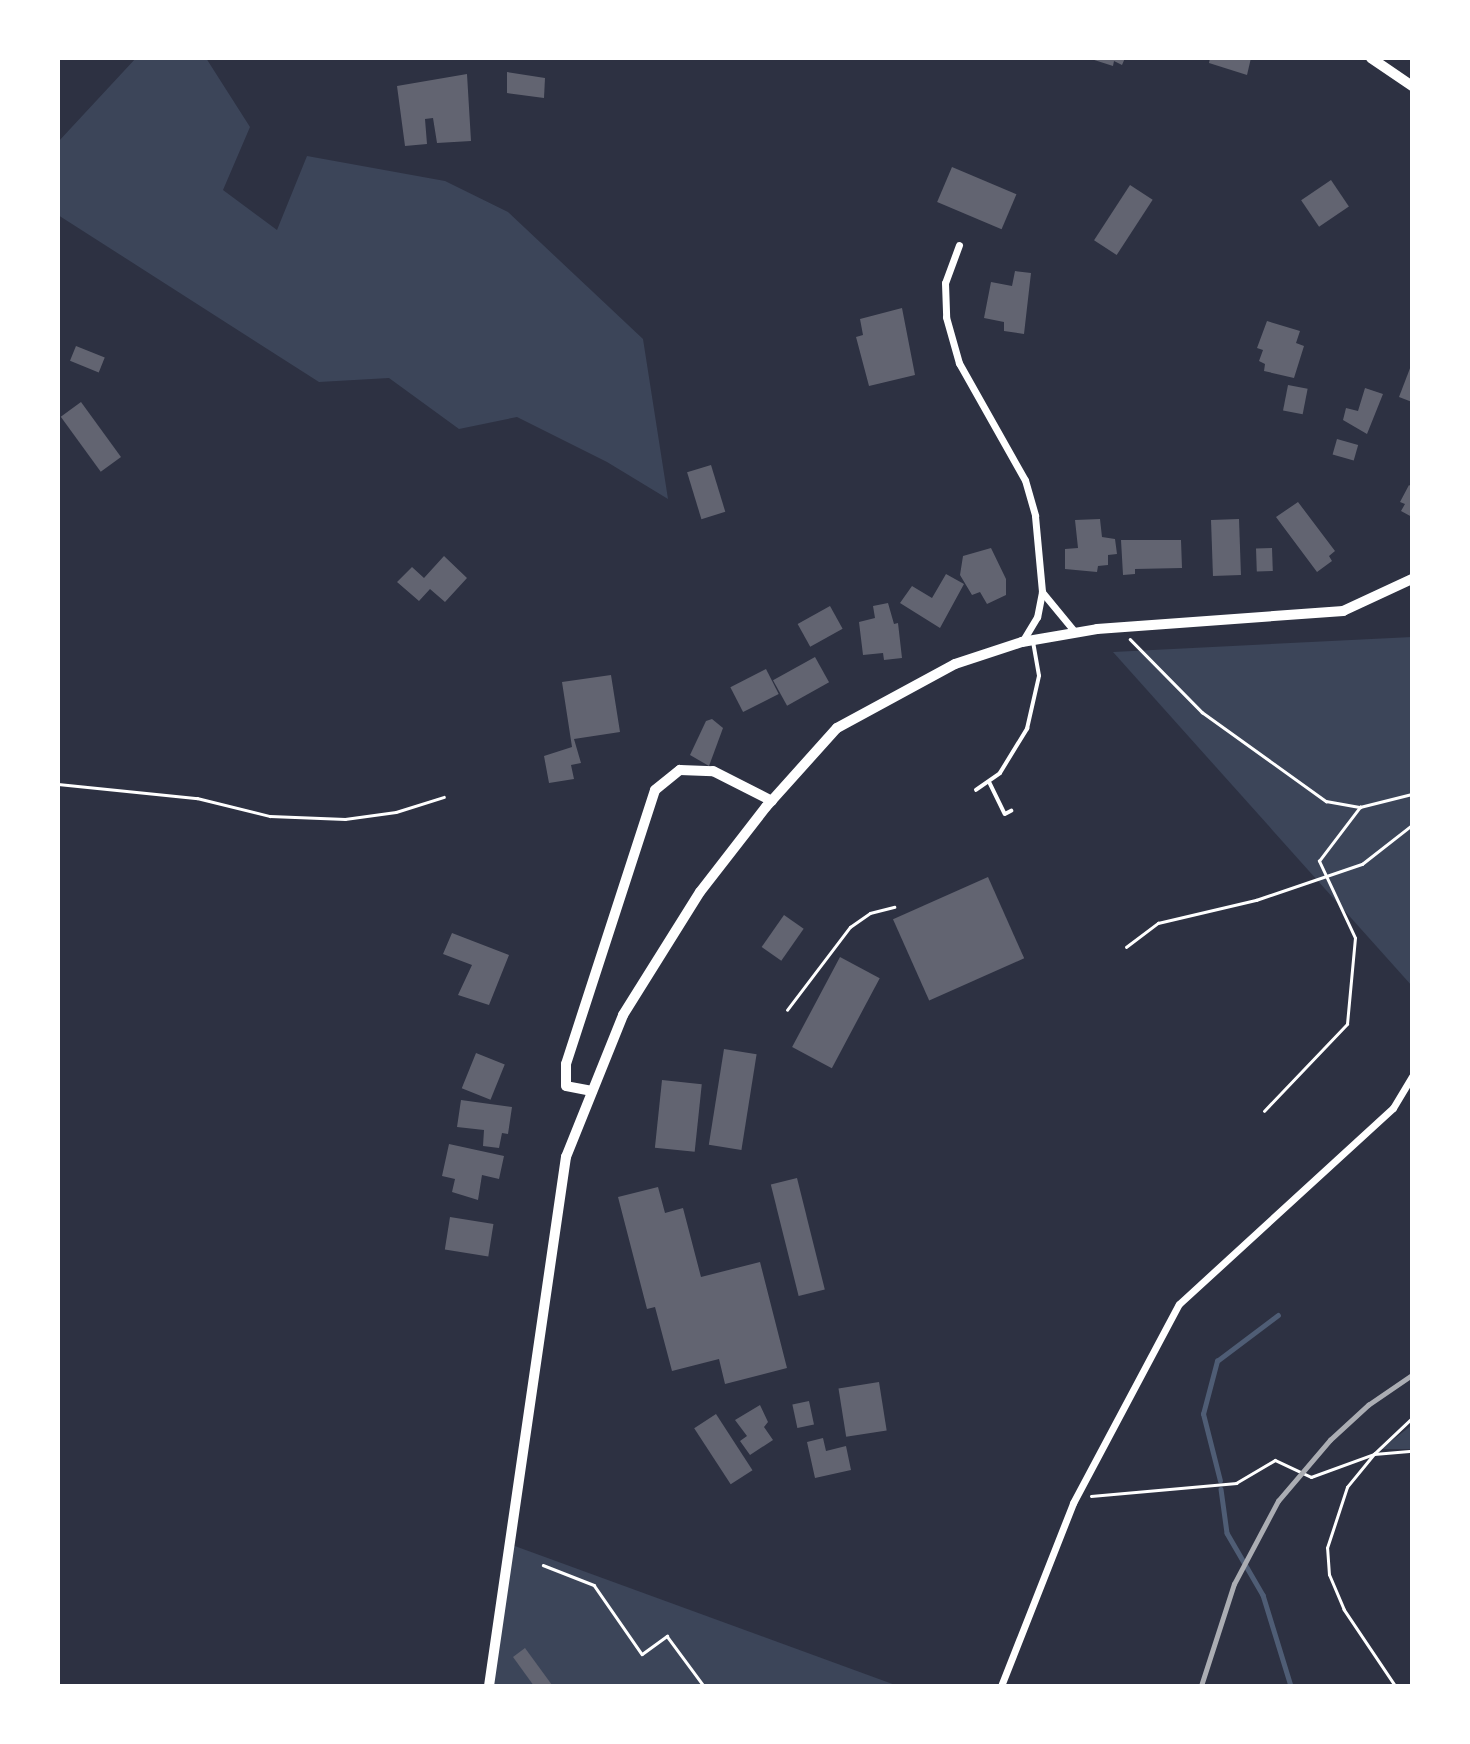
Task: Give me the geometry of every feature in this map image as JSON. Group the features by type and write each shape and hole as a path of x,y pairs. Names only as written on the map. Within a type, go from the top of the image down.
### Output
{"street":[{"path":"1371,58 1412,86"},
{"path":"959,245 945,283 946,317 959,363 1025,480 1035,516 1042,592 1037,617 1027,641"},
{"path":"489,1686 556,1208 566,1157 631,1004 700,892 772,801 837,728 955,664 1027,641 1118,626 1343,611 1412,579"},
{"path":"1042,592 1075,632"},
{"path":"592,1091 566,1086 566,1064 655,790 680,770 713,771 772,801"},
{"path":"1001,1686 1073,1503 1179,1304 1393,1108 1412,1076"}],"lane":[{"path":"976,790 990,783 1027,729 1040,676 1027,641"},
{"path":"990,783 1005,814 1011,811"}],"path":[{"path":"1118,626 1202,712 1269,763 1326,801 1360,807 1412,794"},
{"path":"58,784 197,798 270,816 345,819 396,812 444,797"},
{"path":"1264,1111 1347,1024 1355,938 1324,879 1319,861 1360,807"},
{"path":"1126,947 1158,923 1324,879 1362,864 1412,825"},
{"path":"787,1010 850,927 870,913 894,907"},
{"path":"1395,1686 1344,1609 1329,1575 1327,1548 1348,1487 1374,1454 1412,1418"},
{"path":"1073,1503 1096,1494 1236,1483 1275,1460 1311,1477 1374,1454 1412,1451"},
{"path":"543,1566 594,1585 642,1654 667,1636 704,1686"}],"shaded area":[{"path":"136,58 206,58 250,127 223,190 277,230 307,156 445,181 508,212 643,339 668,499 607,462 517,417 459,429 389,378 319,382 58,215 58,142"},
{"path":"1412,637 1412,986 1113,652"},
{"path":"1412,1425 1412,1449 1381,1449"},
{"path":"512,1545 898,1686 489,1686"}],"building":[{"path":"1088,58 1125,58 1122,65 1114,61 1113,66"},
{"path":"1210,58 1251,58 1247,75 1209,63"},
{"path":"507,72 545,78 544,98 507,93"},
{"path":"467,74 471,141 437,143 433,118 425,119 427,144 405,146 397,86"},
{"path":"952,167 1016,194 1002,229 937,202"},
{"path":"1331,180 1349,207 1319,227 1301,200"},
{"path":"1130,185 1153,200 1117,255 1094,240"},
{"path":"1015,271 1031,273 1024,334 1004,331 1004,322 984,318 991,282 1012,286"},
{"path":"902,308 915,375 869,386 856,337 863,335 860,319"},
{"path":"1267,321 1300,331 1296,343 1304,346 1294,378 1264,371 1265,364 1259,361 1263,350 1257,348"},
{"path":"76,346 105,358 99,372 70,361"},
{"path":"1412,363 1412,402 1399,397"},
{"path":"1288,385 1308,389 1303,414 1283,411"},
{"path":"1365,388 1383,394 1367,434 1343,420 1346,408 1358,411"},
{"path":"81,402 121,457 101,472 61,417"},
{"path":"1337,439 1358,445 1354,460 1333,454"},
{"path":"711,465 725,512 701,519 687,472"},
{"path":"1409,485 1412,487 1412,517 1401,511 1405,504 1400,502"},
{"path":"1298,502 1335,551 1329,556 1332,561 1317,572 1276,517"},
{"path":"1100,519 1102,537 1115,539 1117,554 1108,555 1108,565 1098,566 1097,572 1065,569 1065,549 1078,548 1075,520"},
{"path":"1239,519 1241,575 1213,576 1211,520"},
{"path":"1121,540 1181,540 1182,568 1135,569 1135,574 1123,575"},
{"path":"991,548 1006,579 1006,595 987,604 980,592 972,595 960,575 963,556"},
{"path":"1272,548 1273,571 1257,572 1256,549"},
{"path":"444,556 467,578 445,602 430,589 419,601 397,582 412,567 424,578"},
{"path":"946,574 964,584 940,628 900,603 912,586 932,598"},
{"path":"888,603 894,624 898,623 902,658 884,660 883,653 863,655 859,622 875,618 873,606"},
{"path":"830,606 843,629 810,647 798,624"},
{"path":"815,657 829,682 787,706 773,680"},
{"path":"766,669 779,694 743,712 730,687"},
{"path":"611,675 620,732 574,739 581,763 571,765 574,779 549,783 544,756 572,747 562,682"},
{"path":"712,719 723,728 709,766 690,755 706,721"},
{"path":"988,877 1024,958 929,1001 893,919"},
{"path":"784,915 804,929 781,961 762,947"},
{"path":"452,933 509,955 489,1005 458,995 472,965 443,954"},
{"path":"840,957 880,978 832,1068 792,1047"},
{"path":"724,1049 757,1054 741,1150 709,1145"},
{"path":"476,1053 505,1065 491,1100 462,1088"},
{"path":"662,1080 702,1084 695,1152 655,1148"},
{"path":"461,1100 512,1107 508,1134 502,1133 499,1148 483,1146 484,1130 457,1127"},
{"path":"449,1144 504,1156 499,1179 482,1175 478,1200 452,1192 455,1179 442,1176"},
{"path":"797,1178 825,1290 799,1296 771,1185"},
{"path":"658,1187 665,1213 683,1208 701,1277 760,1262 787,1368 725,1384 719,1359 672,1371 655,1307 647,1309 618,1197"},
{"path":"450,1217 493,1224 488,1256 445,1250"},
{"path":"879,1382 887,1430 846,1437 839,1388"},
{"path":"809,1401 814,1424 797,1428 792,1405"},
{"path":"760,1405 768,1422 764,1427 773,1440 750,1455 740,1441 747,1436 735,1420"},
{"path":"716,1414 752,1470 731,1484 694,1428"},
{"path":"823,1438 826,1451 846,1446 851,1470 815,1478 807,1442"},
{"path":"525,1648 552,1685 534,1686 513,1657"}],"waterway":[{"path":"1220,1481 1203,1414 1217,1361 1278,1315"},
{"path":"1221,1489 1227,1533 1263,1595 1291,1686"}],"railway":[{"path":"1201,1686 1234,1584 1278,1501 1330,1440 1368,1405 1412,1375"}]}
